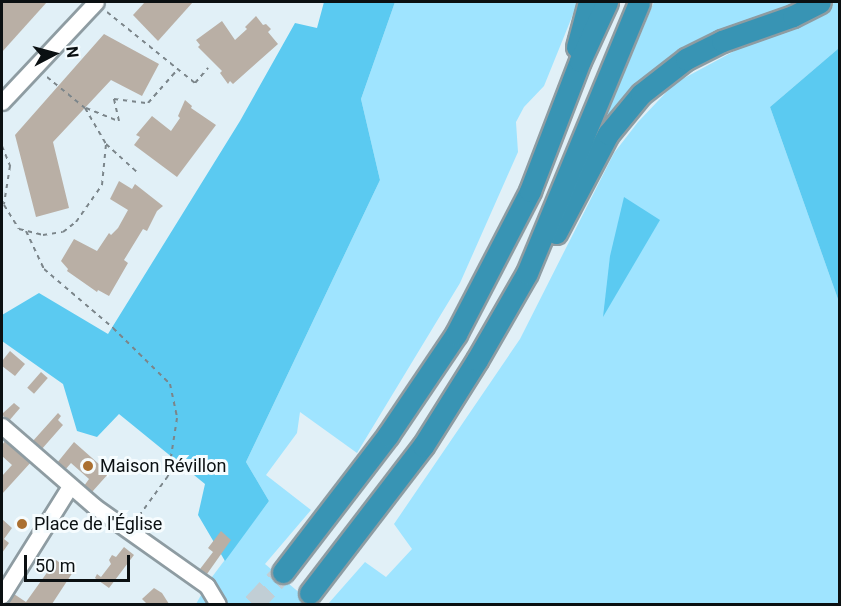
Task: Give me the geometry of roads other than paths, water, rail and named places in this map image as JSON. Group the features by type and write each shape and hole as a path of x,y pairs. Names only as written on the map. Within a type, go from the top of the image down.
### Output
{"highway":[{"path":"580,61 576,42 589,2"},
{"path":"283,572 388,435 456,334 530,191 580,61 608,2"},
{"path":"310,593 423,446 477,360 527,273 639,2"},
{"path":"527,273 547,251 608,134 641,94 686,59 722,41 793,16 820,2"}],"street":[{"path":"2,102 8,89 36,67 96,2"},
{"path":"2,426 70,486 207,586 218,604"},
{"path":"4,591 70,486"}],"tunnel":[{"path":"253,604 283,572"}],"place":[{"name":"Maison Révillon","path":"88,466"},
{"name":"Place de l'Église","path":"22,524"}]}
